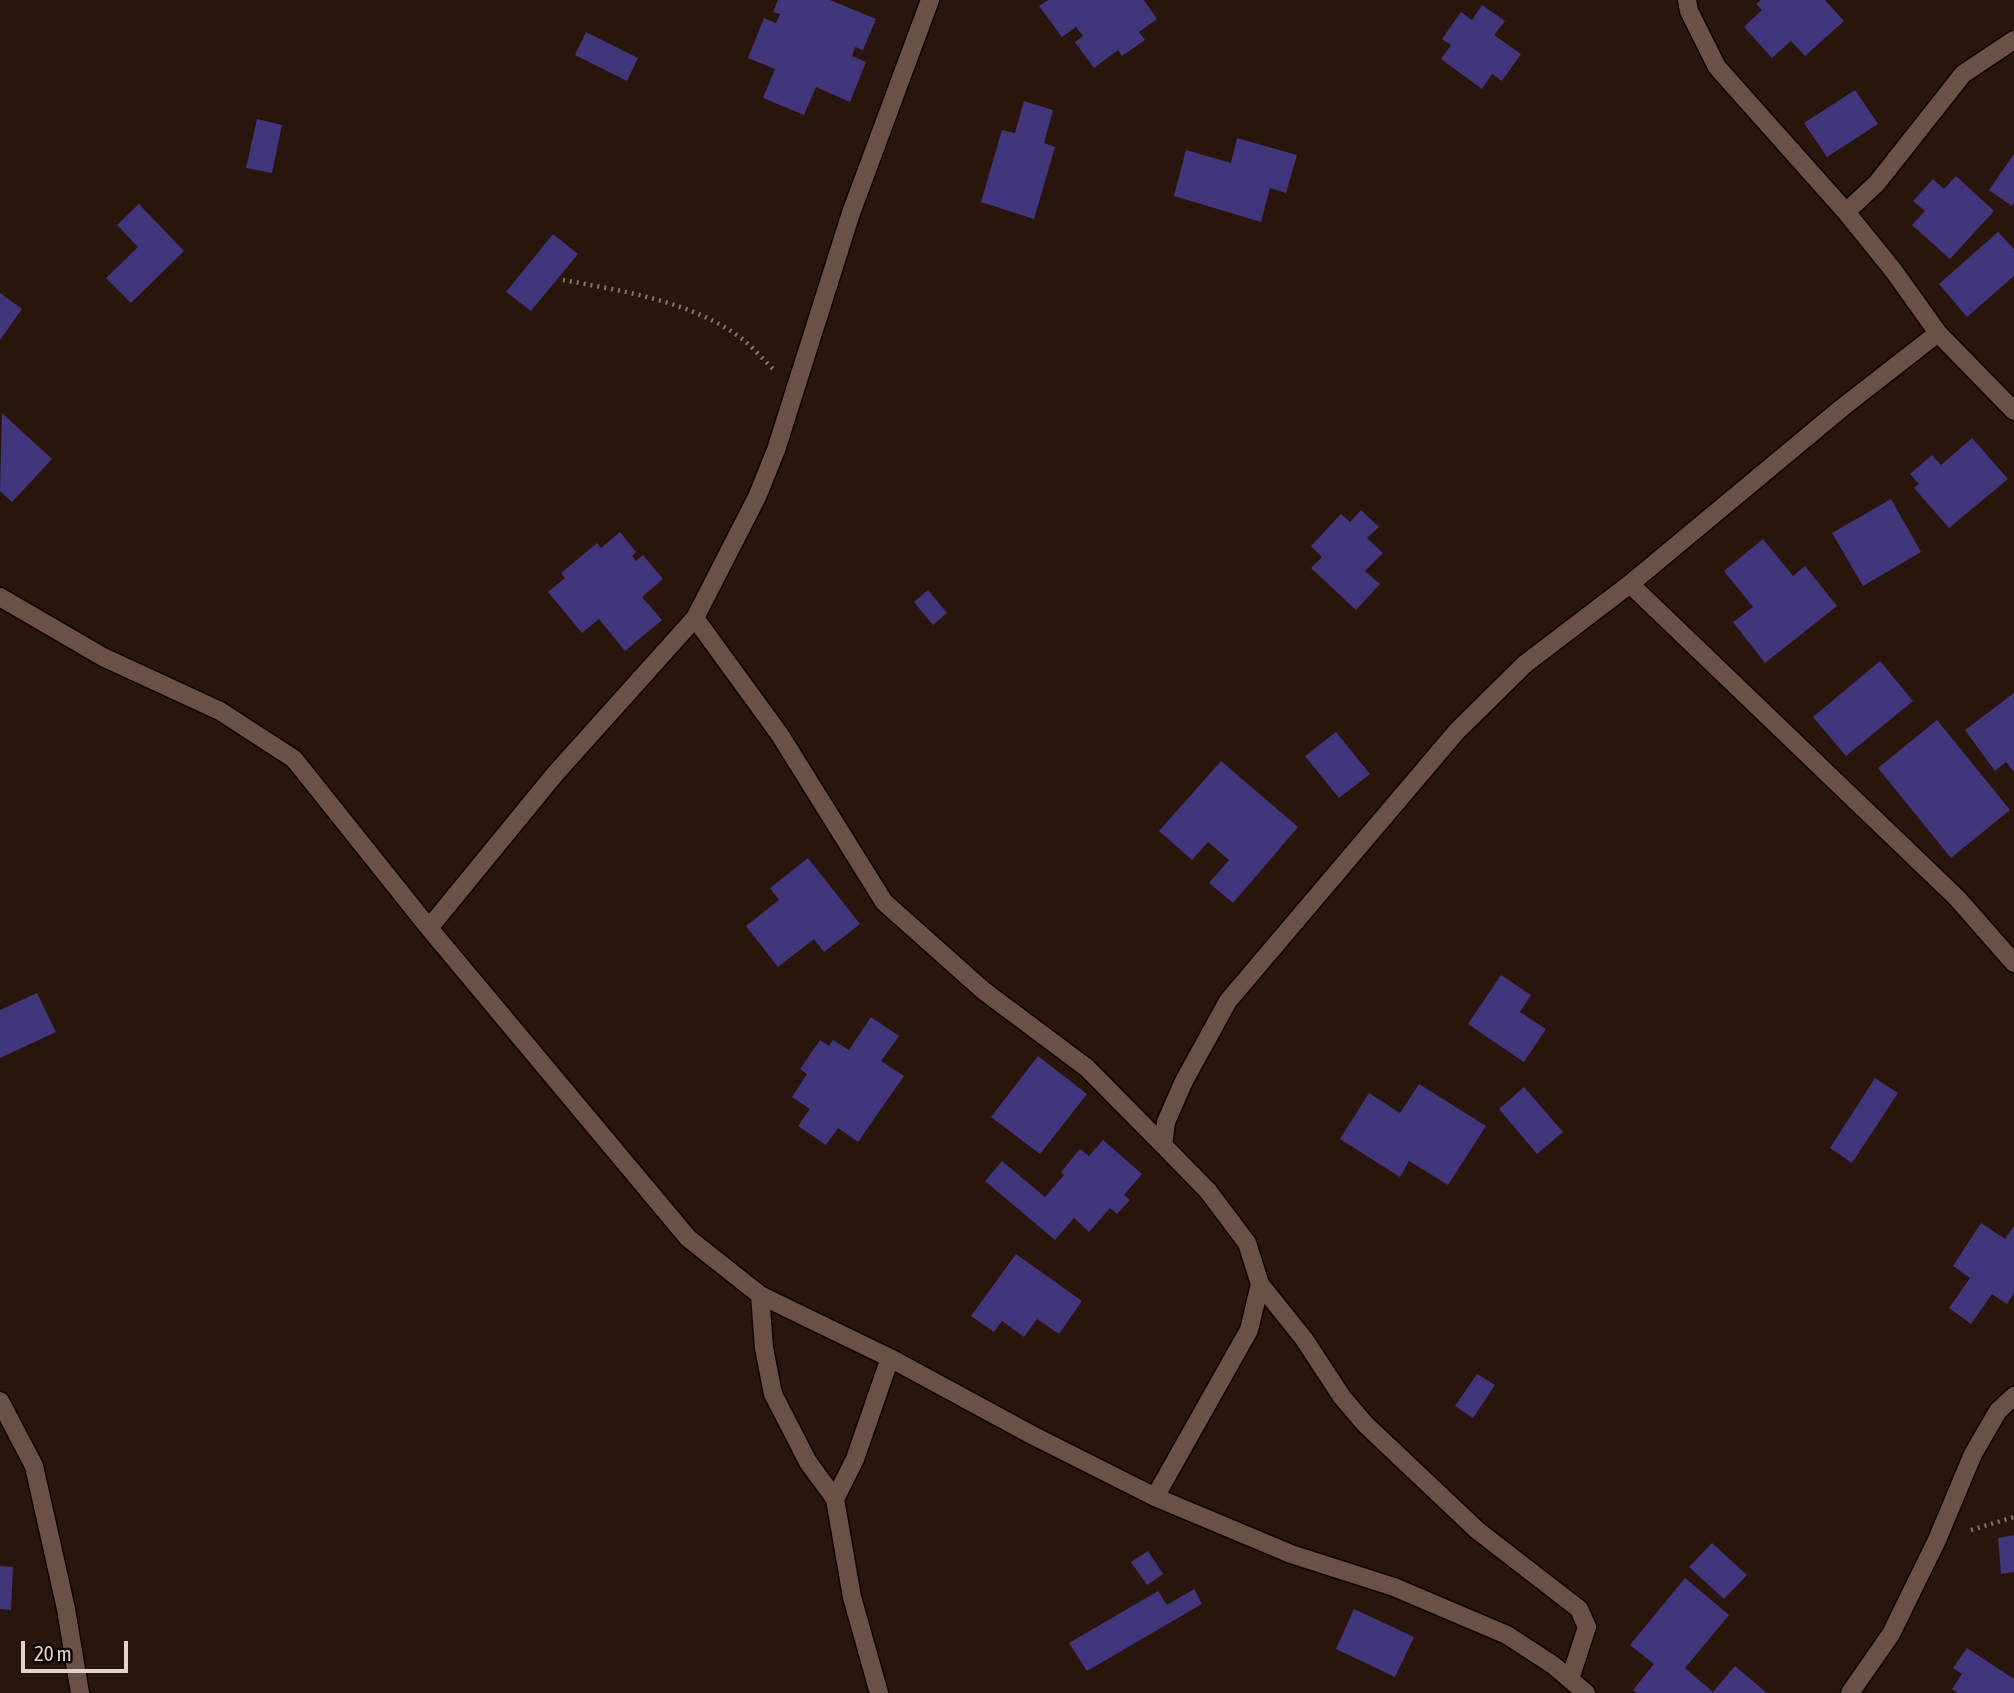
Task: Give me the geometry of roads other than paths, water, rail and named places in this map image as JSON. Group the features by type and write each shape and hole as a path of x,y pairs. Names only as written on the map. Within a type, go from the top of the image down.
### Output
{"street":[{"path":"429,928 555,774 695,618 757,497 796,392 851,213 930,0"},
{"path":"1687,0 1689,10 1717,67 1846,212 1893,270 1938,333 2014,411"},
{"path":"1846,212 1877,183 1963,74 2014,40"},
{"path":"1163,1145 1166,1122 1184,1081 1228,1001 1457,731 1525,664 1630,583 1843,407 1938,333"},
{"path":"1630,583 1957,898 2014,963"},
{"path":"0,597 103,657 220,711 294,759 429,928 688,1238 760,1295 890,1358 1032,1435 1155,1497 1291,1554 1394,1587 1507,1635 1553,1665 1586,1693"},
{"path":"695,618 780,735 884,902 984,991 1087,1068 1163,1145 1208,1191 1247,1243 1260,1284 1304,1339 1342,1397 1364,1424 1477,1530 1579,1609 1587,1627 1570,1679"},
{"path":"1155,1497 1249,1330 1260,1284"},
{"path":"760,1295 764,1348 773,1394 808,1462 835,1499 852,1597 879,1693"},
{"path":"835,1499 855,1459 890,1358"},
{"path":"1850,1693 1891,1634 1937,1540 1973,1454 1998,1411 2014,1396"},
{"path":"0,1401 34,1466 66,1609 80,1693"}]}
